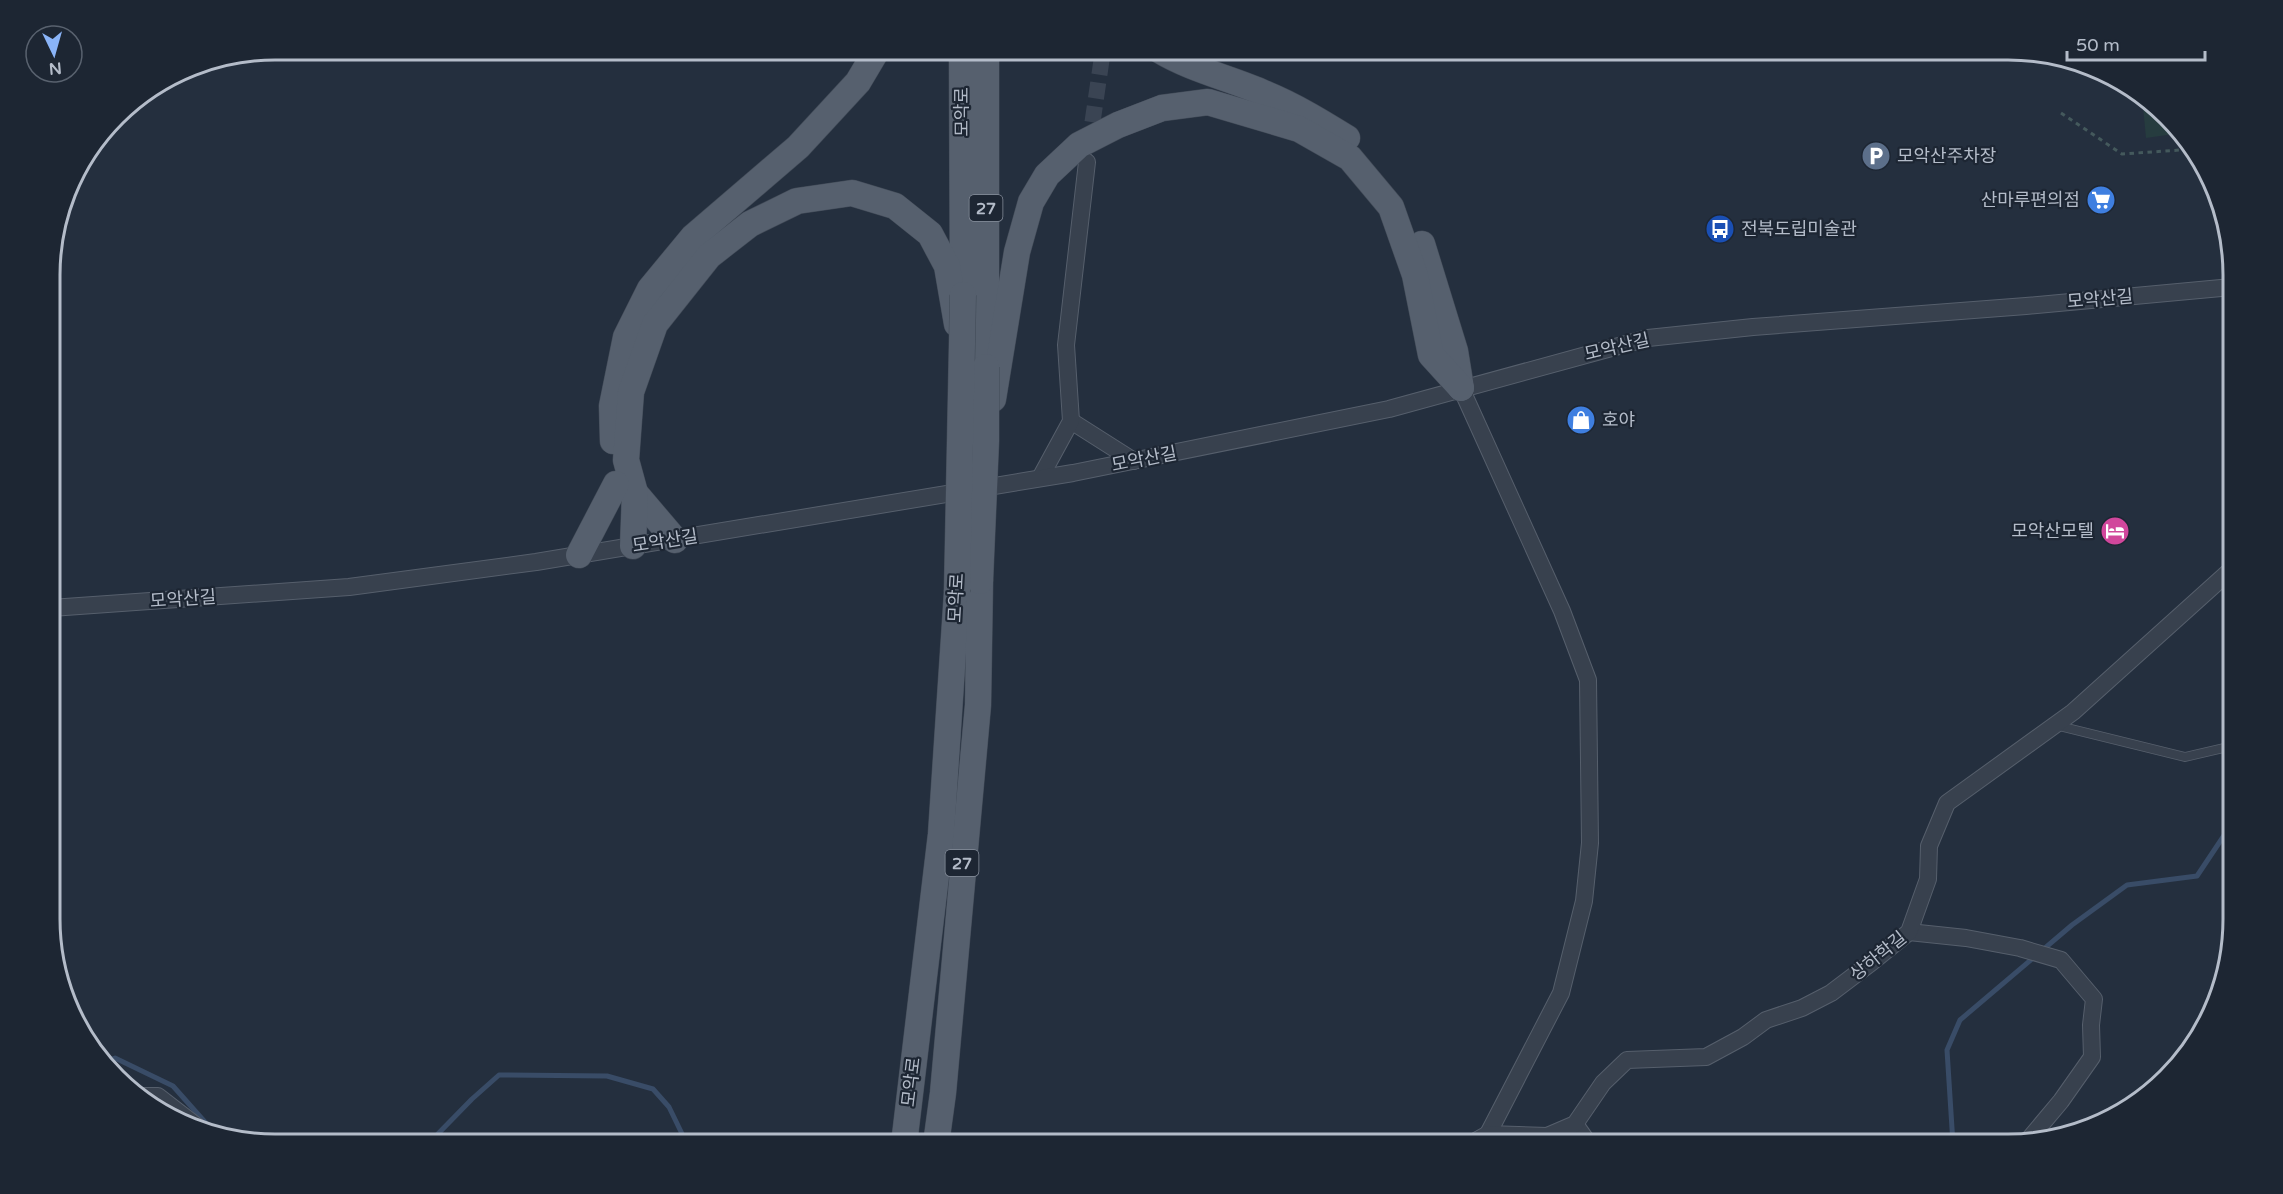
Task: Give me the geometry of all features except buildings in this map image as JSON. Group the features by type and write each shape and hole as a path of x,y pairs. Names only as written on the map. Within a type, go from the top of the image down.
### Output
{"main road":[{"path":"675,540 625,488 612,405 626,337 650,290 693,237 798,147 858,82 872,60"},
{"name":"모악로","path":"905,1134 941,834 957,592 963,295 962,60"},
{"name":"모악로","path":"937,1134 978,705 986,441 986,60"},
{"path":"1176,60 1265,93 1308,114 1361,147 1406,200 1436,283 1455,351 1461,388"},
{"path":"986,441 1017,252 1031,202 1047,175 1079,145 1118,125 1162,108 1208,102 1299,129 1350,158 1391,207 1415,275 1431,356 1461,388"},
{"path":"633,546 621,517 631,392 655,324 709,256 750,224 796,201 852,193 896,206 930,234 947,266 958,328 961,386"},
{"path":"579,555 625,488"}],"street":[{"path":"1040,478 1071,421 1066,345 1087,162"},
{"name":"모악산길","path":"60,607 349,587 675,540 1134,461 1389,409 1648,338 1753,327 2223,288"},
{"path":"1461,388 1563,612 1588,680 1590,843 1584,901 1561,993 1488,1134"},
{"path":"1071,421 1134,461"},
{"name":"상하학길","path":"1575,1125 1603,1083 1627,1060 1706,1057 1743,1037 1766,1020 1802,1008 1831,993 1909,932 1928,879 1929,846 1947,803 2073,712 2223,576"},
{"path":"1909,932 1966,938 2020,948 2061,960 2094,999 2091,1025 2092,1057 2061,1101 2035,1132"},
{"path":"152,1096 158,1096 176,1110"},
{"path":"1552,1134 1575,1125 1582,1134"}],"lane":[{"path":"2055,725 2185,757 2223,750"}],"path":[{"path":"2061,113 2122,154 2183,150"}],"green space":[{"path":"2143,107 2171,134 2146,138"}],"waterway":[{"path":"1952,1134 1947,1050 1960,1020 2072,925 2127,885 2197,876 2223,837"},
{"path":"112,1059 115,1058 173,1086 206,1123"},
{"path":"438,1134 499,1075 607,1076 653,1089 669,1107 682,1134"}],"tunnel":[{"path":"1089,146 1102,60"}],"place":[{"name":"모악산주차장","path":"1876,156"},
{"name":"산마루편의점","path":"2101,200"},
{"name":"전북도립미술관","path":"1720,229"},
{"name":"호야","path":"1581,420"},
{"name":"모악산모텔","path":"2115,531"}]}
